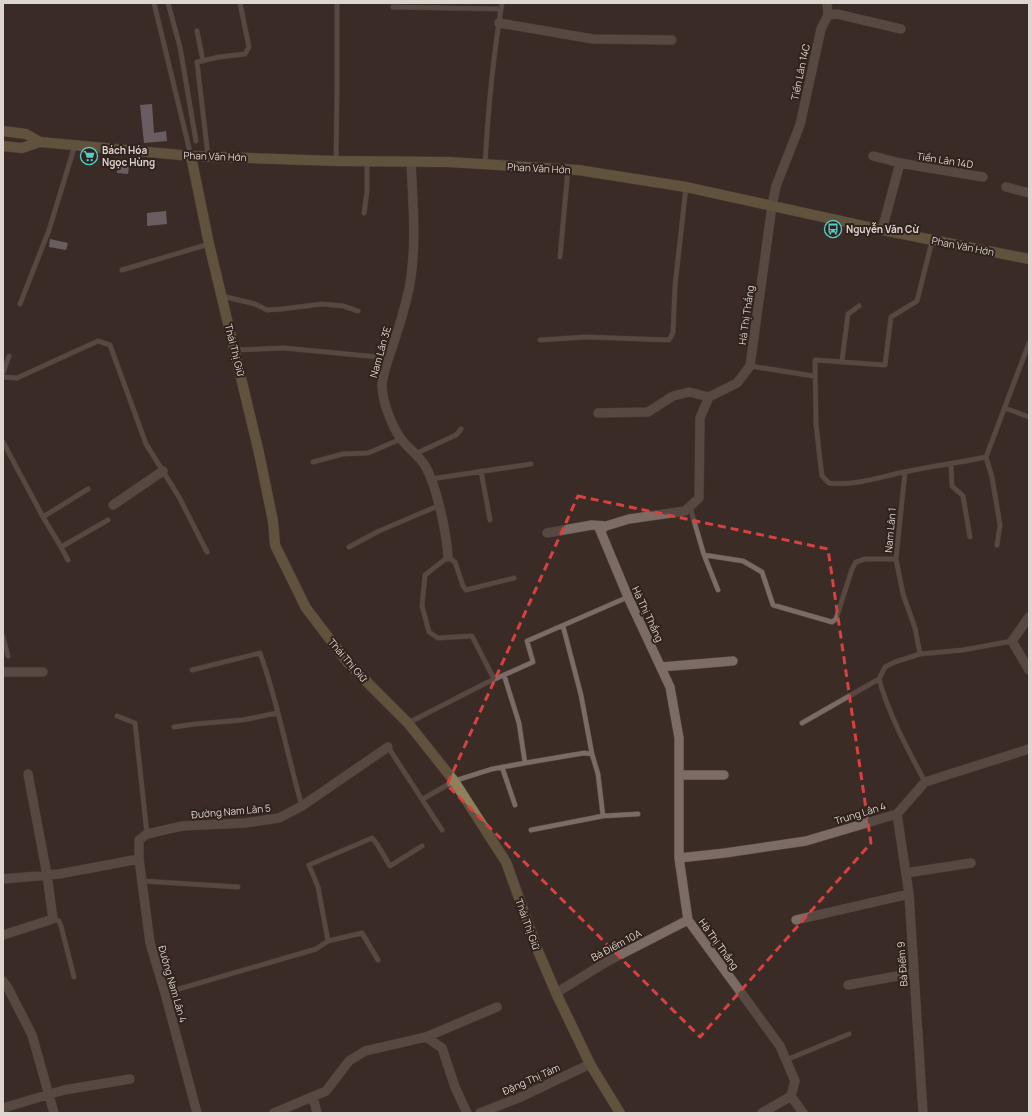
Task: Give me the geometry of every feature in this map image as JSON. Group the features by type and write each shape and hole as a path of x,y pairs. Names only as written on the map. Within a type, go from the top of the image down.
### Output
{"main road":[{"path":"3,123 7,131"},
{"name":"Phan Văn Hớn","path":"7,131 26,134 40,142 192,156 411,162 578,170 686,187 882,230 1029,259"},
{"name":"Phan Văn Hớn","path":"3,146 22,148 40,142"},
{"path":"3,152 15,148"},
{"name":"Thái Thị Giữ","path":"192,156 209,244 267,492 273,521 275,545 306,608 348,663 408,723 454,781 506,862 538,951 556,994 590,1064 620,1113"}],"street":[{"path":"827,3 828,15 837,14 901,29"},
{"name":"Tiền Lân 14C","path":"772,206 776,186 800,125 821,28 828,15"},
{"path":"498,22 593,39 672,40"},
{"name":"Tiền Lân 14D","path":"873,156 900,163 983,177"},
{"name":"Nam Lân 3E","path":"411,162 414,229 413,257 409,288 382,386 387,410 401,439 424,464 434,484 448,546 448,557"},
{"path":"882,230 900,163"},
{"path":"1006,187 1029,193"},
{"name":"Hà Thị Thắng","path":"709,397 737,383 750,366 772,206"},
{"path":"547,533 592,525 606,526 630,519 685,511 698,498 700,418 709,397 689,392 673,396 648,412 598,413"},
{"path":"113,505 163,471"},
{"name":"Hà Thị Thắng","path":"606,526 600,530 628,597 670,687 679,738 679,858 688,920 780,1046 795,1081 791,1096"},
{"path":"1029,617 1012,641 1029,670"},
{"path":"661,667 733,661"},
{"path":"3,672 43,672"},
{"name":"Đường Nam Lân 5","path":"147,834 182,826 245,823 279,818 302,806 388,747"},
{"path":"924,782 1029,749"},
{"path":"3,935 53,919 28,774"},
{"path":"679,775 724,776"},
{"name":"Trung Lân 4","path":"679,858 806,841 896,814 924,782"},
{"name":"Bà Điểm 9","path":"896,814 909,894 923,1113"},
{"path":"3,879 46,875 139,859 139,840 147,834"},
{"name":"Đường Nam Lân 4","path":"139,859 150,942 197,1113"},
{"path":"906,873 971,863"},
{"path":"796,920 909,894"},
{"name":"Bà Điểm 10A","path":"556,994 608,960 688,920"},
{"path":"848,985 914,973"},
{"path":"3,981 32,1035 54,1113"},
{"path":"274,1113 326,1091 349,1061 364,1051 426,1037 497,1007"},
{"path":"426,1037 442,1048 455,1087 467,1113"},
{"name":"Đặng Thị Tám","path":"480,1113 520,1097 590,1064"},
{"path":"3,1108 64,1090 130,1079"},
{"path":"762,1113 791,1096 803,1113"},
{"path":"313,1097 316,1113"}],"lane":[{"path":"154,3 192,156"},
{"path":"168,3 180,47 196,141"},
{"path":"208,156 197,62 219,57 244,54 249,47 240,3"},
{"path":"336,161 337,3"},
{"path":"485,165 488,104 498,22 502,3"},
{"path":"393,7 501,9"},
{"path":"197,31 203,61"},
{"path":"20,304 49,230 75,146"},
{"path":"364,214 367,192 367,161"},
{"path":"560,257 568,169"},
{"path":"540,340 586,337 669,340 673,333 675,286 686,187"},
{"path":"932,240 917,301 891,316 885,365 814,360 816,424 822,476 829,484 839,485 866,482 905,472 986,457"},
{"path":"122,270 209,244"},
{"path":"222,296 255,304 267,310 322,304 343,306 358,311"},
{"path":"842,361 848,314 859,306"},
{"path":"3,378 17,378 98,341 110,345 146,444 179,497 207,552"},
{"path":"997,544 1000,525 992,477 986,457 1029,343"},
{"path":"235,350 284,348 389,358"},
{"path":"3,373 9,356"},
{"path":"750,366 814,376"},
{"path":"1005,408 1029,417"},
{"path":"415,454 456,436 461,429"},
{"path":"313,462 343,454 368,453 401,439"},
{"path":"3,442 68,560"},
{"path":"431,479 531,464"},
{"path":"951,464 952,486 963,496 970,537"},
{"path":"481,471 490,520"},
{"name":"Nam Lân 1","path":"905,472 896,559 903,594 915,628 920,654"},
{"path":"43,517 88,489"},
{"path":"348,547 379,531 438,506"},
{"path":"690,507 704,555 718,590"},
{"path":"61,547 108,520"},
{"path":"704,555 743,561 762,572 774,605 832,622 836,620 852,569 856,562 865,559 896,559"},
{"path":"448,557 425,575 422,606 429,632 438,638 472,636 494,679"},
{"name":"Nam Lân 3E","path":"448,557 455,562 463,586 466,590 514,578"},
{"path":"408,723 494,679 533,662 528,641 628,597"},
{"path":"563,626 581,695 592,754 598,774 603,816"},
{"path":"3,637 8,656"},
{"path":"802,723 879,679 885,667 895,662 920,654 963,650 1012,641"},
{"path":"192,670 260,653 302,806"},
{"path":"504,675 519,723 525,763"},
{"path":"879,679 884,696 901,736 924,782"},
{"path":"174,727 244,720 277,713"},
{"path":"117,716 135,723 147,834"},
{"name":"Đường Nam Lân 5","path":"388,747 442,830"},
{"path":"423,799 454,781 502,767 584,753 592,754"},
{"path":"502,767 516,805"},
{"path":"530,830 603,816 638,814"},
{"path":"328,940 318,887 310,865 372,838 390,866 422,846"},
{"path":"143,881 238,887"},
{"path":"53,919 59,921 61,926 74,977"},
{"path":"165,993 316,948 328,940 362,934 378,960"},
{"path":"786,1060 849,1034"}],"highlighted area":[{"path":"578,496 828,549 871,843 700,1037 447,785"}],"building":[{"path":"152,104 154,133 166,131 167,141 144,143 140,105"},
{"path":"118,165 129,166 128,174 117,173"},
{"path":"166,211 167,224 147,226 147,213"},
{"path":"50,239 68,243 66,250 49,247"}],"place":[{"name":"Bách Hóa Ngọc Hùng","path":"89,156"},
{"name":"Nguyễn Văn Cừ","path":"833,229"}]}
